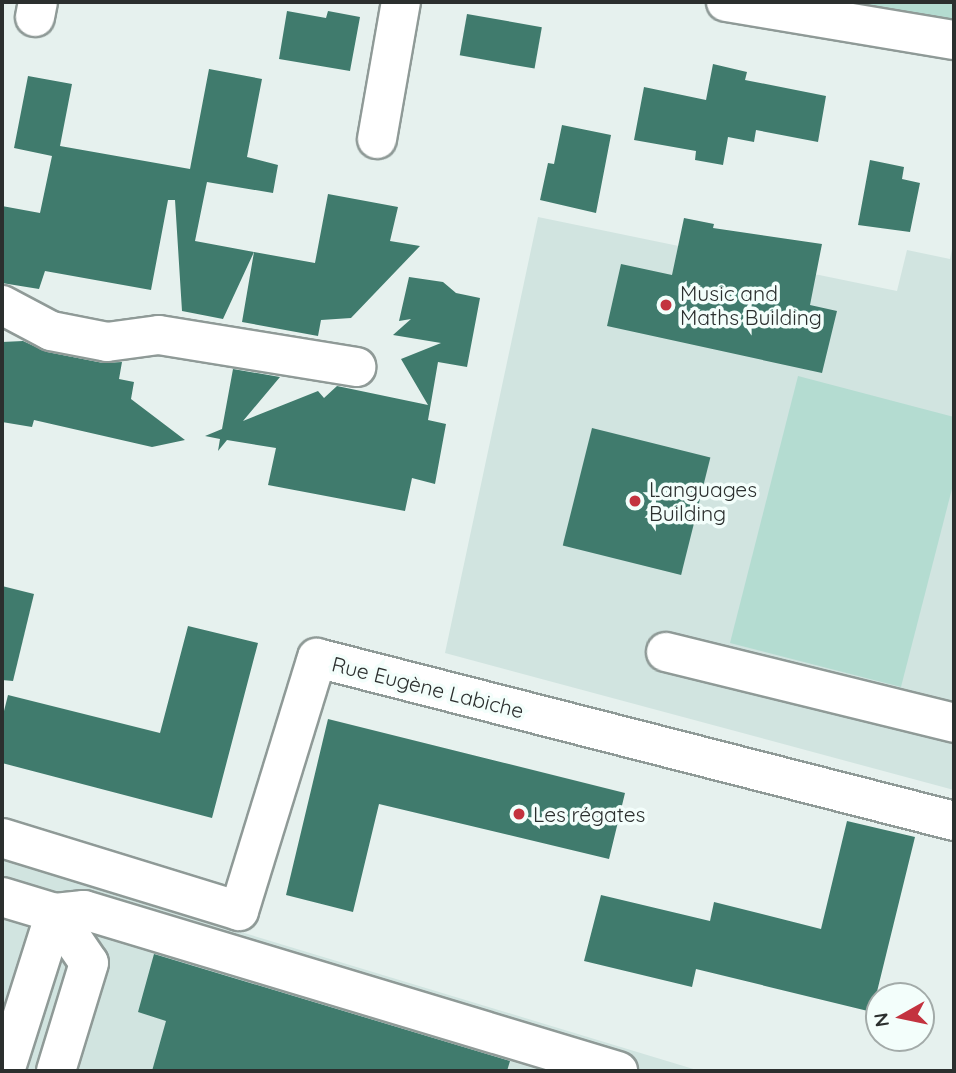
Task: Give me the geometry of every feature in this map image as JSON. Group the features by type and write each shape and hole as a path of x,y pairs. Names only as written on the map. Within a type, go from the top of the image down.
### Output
{"street":[{"path":"377,139 401,2"},
{"path":"726,2 954,40"},
{"path":"2,305 51,331 107,342 159,335 356,367"},
{"path":"666,652 954,723"},
{"name":"Rue Eugène Labiche","path":"2,838 239,911 317,658 954,821"},
{"path":"2,897 55,913 84,910 618,1071"},
{"path":"5,1071 55,913"},
{"path":"55,913 89,963 56,1071"}],"shaded area":[{"path":"538,217 897,291 907,250 950,259 954,239 954,790 445,653"},
{"path":"2,859 165,909 700,1071 2,1071"}],"green space":[{"path":"735,2 954,2 954,39"},
{"path":"798,376 954,417 954,481 901,687 730,643"}],"building":[{"path":"287,11 326,18 328,11 360,17 350,71 279,59"},
{"path":"467,14 542,27 535,69 460,55"},
{"path":"713,64 747,72 745,80 826,96 818,142 756,130 754,142 728,137 723,165 695,160 696,151 634,140 644,87 706,100"},
{"path":"209,69 262,79 247,157 278,165 273,193 207,182 195,241 254,252 223,319 182,311 175,200 168,200 151,290 45,271 39,289 2,283 2,206 40,213 52,156 14,148 28,76 72,84 60,146 190,169"},
{"path":"562,125 611,135 596,213 540,200 548,163 554,164"},
{"path":"870,160 904,167 902,179 920,183 910,232 858,225"},
{"path":"328,194 398,207 390,241 420,246 351,318 321,320 318,336 242,322 254,252 315,263"},
{"path":"684,218 714,224 713,228 822,244 810,305 837,311 822,373 607,326 621,264 672,275"},
{"path":"409,277 443,282 456,293 480,298 467,367 438,362 428,420 446,424 435,484 412,478 405,511 268,485 276,448 227,440 218,451 220,439 205,436 222,429 233,369 280,377 243,421 318,391 324,398 337,386 428,405 401,359 441,343 393,335 411,319 399,321"},
{"path":"23,341 47,352 103,363 122,362 119,379 134,382 131,399 185,440 152,447 34,420 32,427 2,422 2,342"},
{"name":"Languages Building","path":"592,428 710,458 681,575 563,545"},
{"path":"2,586 34,594 13,681 2,680"},
{"path":"188,626 258,643 212,818 2,763 2,719 8,695 160,733"},
{"name":"Les régates","path":"328,719 625,793 609,859 379,804 353,912 286,895"},
{"path":"847,821 915,837 879,982 865,982 865,1010 696,969 692,987 584,961 601,895 710,921 714,902 821,929"},
{"path":"154,954 510,1061 507,1071 152,1071 166,1021 138,1012"}],"place":[{"name":"Music and Maths Building","path":"666,305"},
{"name":"Languages Building","path":"635,501"},
{"name":"Les régates","path":"519,814"}]}
